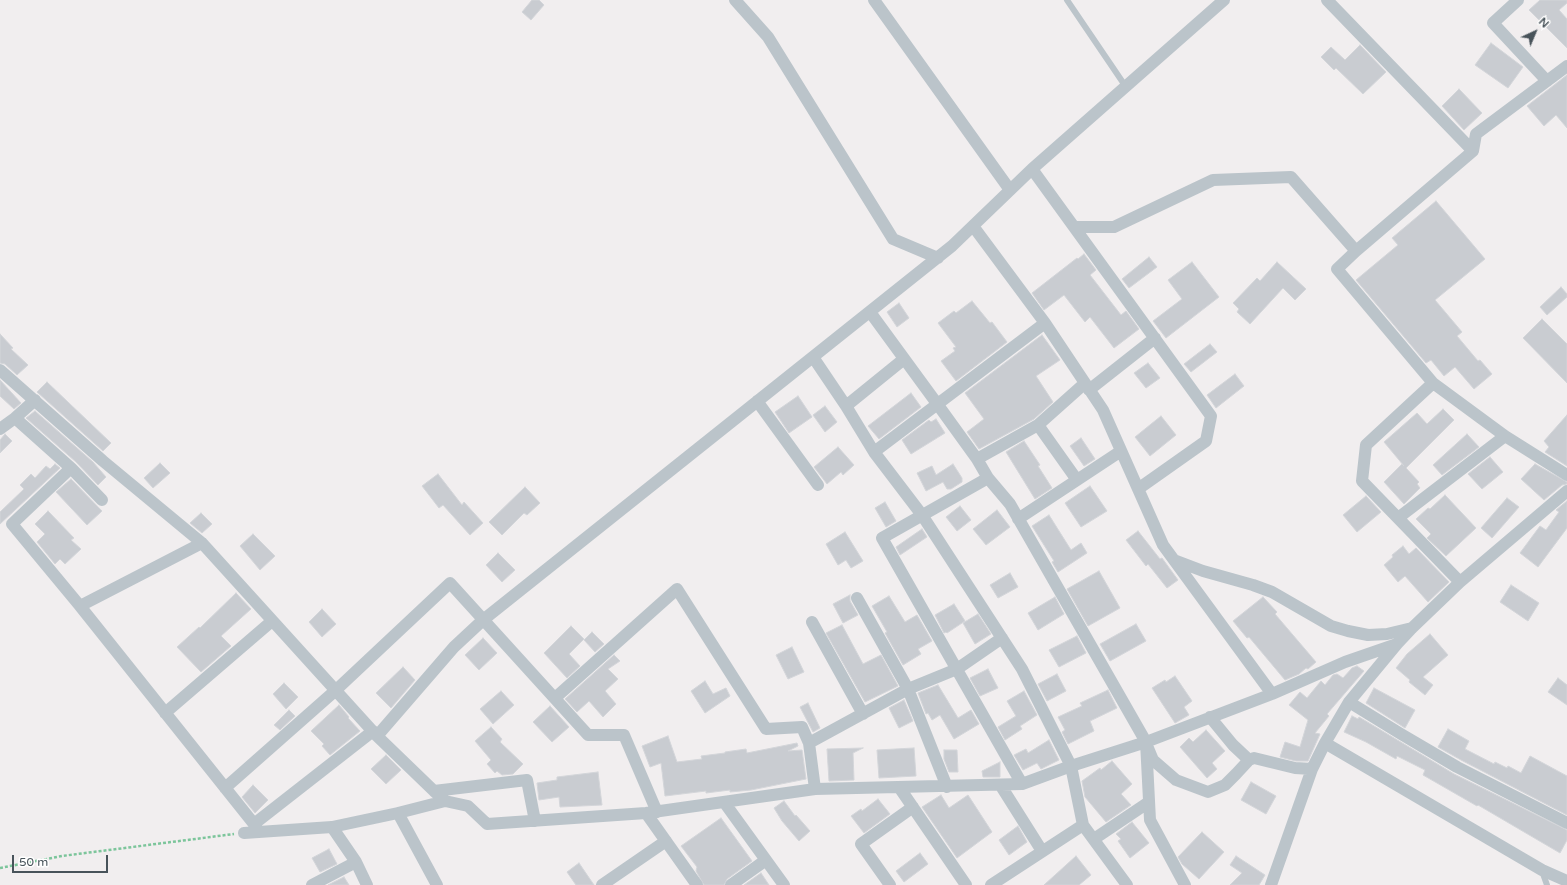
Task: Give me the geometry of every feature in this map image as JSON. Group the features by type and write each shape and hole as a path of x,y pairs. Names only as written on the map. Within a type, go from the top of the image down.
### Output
{"street":[{"path":"735,0 768,36 893,239 938,258"},
{"path":"874,0 1010,190"},
{"path":"244,833 257,828 375,733 454,648 483,620 938,258 1032,169 1224,0"},
{"path":"1327,0 1473,151"},
{"path":"1518,0 1493,23 1547,81"},
{"path":"1567,66 1476,134 1473,151 1337,268 1433,383 1505,436 1567,475"},
{"path":"1032,169 1211,416 1206,441 1138,489"},
{"path":"1074,228 1114,227 1214,180 1291,176 1356,251"},
{"path":"973,226 1045,323 1103,410 1163,545 1272,694"},
{"path":"870,312 977,459 988,478 1010,504 1146,742 1153,760 1176,780 1208,792 1225,785 1249,760 1254,758 1295,768 1312,769"},
{"path":"874,452 1045,323"},
{"path":"977,459 1038,425 1154,338"},
{"path":"813,357 846,406 874,452 922,515 1022,669 1071,766 1083,824 1127,885"},
{"path":"846,406 904,359"},
{"path":"0,370 103,461 202,543 375,733 444,801"},
{"path":"1433,383 1366,445 1362,481 1460,582"},
{"path":"0,429 35,400"},
{"path":"757,402 818,485"},
{"path":"15,418 71,468 102,500"},
{"path":"1038,425 1077,480"},
{"path":"1398,518 1505,436"},
{"path":"1018,519 1121,451"},
{"path":"71,468 12,524 80,606 257,828"},
{"path":"988,478 882,538 1022,784"},
{"path":"1271,885 1312,769 1349,702 1412,628 1460,582 1567,491"},
{"path":"80,606 202,543"},
{"path":"1174,560 1203,571 1272,592 1331,626 1348,631 1368,635 1387,634 1412,628"},
{"path":"224,788 336,690 450,583 588,736 624,735 651,813 666,841 697,885"},
{"path":"555,698 677,589 766,729 802,727 809,743 815,789"},
{"path":"857,598 908,689 947,787"},
{"path":"165,713 272,621"},
{"path":"812,622 863,714"},
{"path":"809,743 908,689 957,669 1002,638"},
{"path":"257,828 332,827 398,814 444,801 468,806 487,824 651,813 815,789 1000,786 1022,784 1071,766 1146,742 1272,694 1345,662 1397,644"},
{"path":"1349,702 1451,763 1567,824"},
{"path":"1210,717 1232,745 1249,760"},
{"path":"1146,742 1150,820 1185,885"},
{"path":"1325,743 1542,870 1567,880"},
{"path":"434,791 527,780 535,821"},
{"path":"1000,786 1042,852"},
{"path":"899,787 966,885"},
{"path":"724,802 784,885"},
{"path":"1094,839 1149,802"},
{"path":"890,885 861,844 913,807"},
{"path":"398,814 437,885"},
{"path":"991,885 1083,824"},
{"path":"332,827 356,862 367,885"},
{"path":"602,885 666,841"},
{"path":"731,885 766,860"},
{"path":"312,885 356,862"}],"lane":[{"path":"1067,0 1126,87"},
{"path":"1542,870 1547,885"}],"path":[{"path":"0,868 62,856 244,833"}],"building":[{"path":"532,0 539,0 544,5 531,20 522,12"},
{"path":"1540,0 1567,0 1567,3 1559,10 1567,19 1567,48 1529,10"},
{"path":"1491,43 1523,67 1508,88 1475,65"},
{"path":"1360,45 1386,72 1363,94 1336,68 1334,70 1321,57 1331,47 1345,60"},
{"path":"1567,75 1567,128 1556,115 1544,126 1527,106"},
{"path":"1459,89 1482,113 1464,130 1442,106"},
{"path":"1436,201 1485,259 1435,300 1462,332 1457,336 1478,361 1480,360 1492,374 1474,389 1455,367 1444,376 1431,360 1426,363 1356,280 1398,245 1392,238"},
{"path":"1084,254 1096,270 1090,275 1121,315 1126,311 1139,329 1114,348 1090,317 1085,322 1064,295 1044,310 1032,293"},
{"path":"1149,257 1157,267 1129,288 1122,279"},
{"path":"1192,262 1219,297 1166,338 1153,321 1182,299 1168,280"},
{"path":"1277,262 1306,289 1295,300 1283,288 1250,324 1237,312 1239,309 1233,303 1257,278 1260,281"},
{"path":"1561,287 1567,294 1567,297 1547,315 1540,307"},
{"path":"972,301 990,323 992,322 1007,342 956,381 941,361 955,351 953,348 956,347 938,323 954,311 956,313"},
{"path":"899,303 909,318 897,327 887,312"},
{"path":"1542,319 1567,344 1567,383 1523,338"},
{"path":"0,334 13,348 11,349 28,365 17,375 5,364 0,363"},
{"path":"1042,335 1060,360 1036,376 1053,402 1034,419 979,449 967,432 984,419 965,393"},
{"path":"1210,344 1217,352 1191,372 1184,364"},
{"path":"1148,363 1160,378 1146,388 1134,373"},
{"path":"1235,374 1244,386 1216,408 1207,395"},
{"path":"0,380 21,403 14,409 0,396"},
{"path":"47,382 111,443 103,451 37,392"},
{"path":"911,393 921,407 879,439 868,426"},
{"path":"798,396 812,417 789,433 775,412"},
{"path":"825,406 837,422 825,432 813,415"},
{"path":"1443,409 1454,420 1406,468 1419,482 1417,484 1420,488 1404,504 1384,482 1402,464 1404,466 1384,442 1417,413 1427,424"},
{"path":"35,411 93,462 106,477 98,485 76,462 26,418"},
{"path":"1567,415 1567,466 1545,452 1549,447 1544,441"},
{"path":"1161,416 1176,435 1150,456 1135,437"},
{"path":"936,419 945,433 911,454 902,440 929,420 931,422"},
{"path":"5,434 12,441 0,453 0,440"},
{"path":"1467,434 1479,447 1442,475 1433,465"},
{"path":"1081,438 1095,459 1084,466 1070,446"},
{"path":"1024,441 1040,465 1038,466 1052,488 1035,499 1006,452"},
{"path":"838,447 854,465 843,475 841,472 827,484 814,467"},
{"path":"1490,457 1503,472 1482,489 1468,474"},
{"path":"160,463 170,473 153,488 144,478"},
{"path":"55,464 60,468 0,524 0,512 24,489 20,485 31,474 35,478 46,466 50,469"},
{"path":"953,464 962,478 962,482 951,489 947,489 943,482 926,491 917,473 932,466 936,475"},
{"path":"1535,464 1567,482 1567,484 1562,485 1544,500 1521,479"},
{"path":"438,474 462,505 464,502 483,523 470,535 443,505 439,508 422,486"},
{"path":"71,479 102,511 87,525 56,492"},
{"path":"1090,486 1107,511 1081,527 1065,503"},
{"path":"525,487 540,503 527,515 524,513 502,535 489,522"},
{"path":"1445,495 1476,528 1446,556 1427,538 1431,534 1416,519 1428,508 1430,509"},
{"path":"1366,496 1381,512 1357,532 1343,515"},
{"path":"1507,498 1519,507 1492,538 1481,528"},
{"path":"1567,501 1567,528 1538,567 1520,553 1540,526 1546,530 1559,512 1556,510"},
{"path":"885,502 896,521 886,527 875,508"},
{"path":"960,506 971,520 957,531 946,517"},
{"path":"997,510 1010,527 986,545 973,529"},
{"path":"48,511 74,538 71,540 81,549 65,564 60,559 55,564 37,542 45,534 35,524"},
{"path":"201,513 212,524 202,533 190,523"},
{"path":"1049,515 1071,550 1081,543 1087,553 1058,572 1052,562 1054,561 1032,526"},
{"path":"922,529 927,537 900,555 896,547"},
{"path":"1138,531 1160,559 1162,558 1178,580 1167,588 1148,564 1146,566 1126,540"},
{"path":"845,532 863,561 851,568 846,560 838,565 826,544"},
{"path":"253,534 275,556 260,570 240,546"},
{"path":"1403,546 1409,554 1416,548 1449,582 1428,602 1405,576 1398,582 1384,565 1393,557 1392,555"},
{"path":"498,553 515,570 502,582 486,565"},
{"path":"1099,571 1120,608 1088,626 1067,589"},
{"path":"1010,573 1018,587 998,598 990,585"},
{"path":"1511,585 1539,603 1528,621 1500,602"},
{"path":"236,593 251,609 221,636 231,646 201,672 177,647 199,627 200,628"},
{"path":"850,595 850,601 858,615 843,623 833,604"},
{"path":"889,596 905,622 917,615 932,641 918,649 921,654 903,665 872,606"},
{"path":"1055,597 1064,614 1038,630 1028,613"},
{"path":"1263,597 1277,612 1275,614 1316,662 1308,669 1306,668 1299,674 1285,680 1249,637 1247,638 1233,621"},
{"path":"954,604 965,621 947,633 944,633 935,615"},
{"path":"322,609 336,624 322,637 309,622"},
{"path":"978,614 991,634 975,644 963,623"},
{"path":"1136,624 1146,641 1110,661 1100,644"},
{"path":"842,625 863,664 881,655 898,686 865,702 826,633"},
{"path":"571,626 584,639 569,654 580,666 567,678 544,653"},
{"path":"592,632 604,644 595,652 584,640"},
{"path":"1430,634 1448,655 1423,677 1433,685 1425,695 1409,682 1410,680 1396,668 1407,654"},
{"path":"1077,636 1086,653 1059,667 1049,650"},
{"path":"483,638 497,653 479,670 465,655"},
{"path":"792,647 804,672 788,679 776,655"},
{"path":"614,655 620,661 608,669 618,679 605,691 616,704 603,717 589,701 577,712 565,699"},
{"path":"1357,666 1364,671 1327,714 1329,716 1315,733 1320,734 1308,761 1296,761 1280,757 1285,742 1300,747 1308,720 1289,705 1300,692 1307,698 1321,681 1325,685 1333,675 1337,674 1343,678 1352,668"},
{"path":"403,667 415,680 391,708 376,693"},
{"path":"988,669 998,688 980,696 970,678"},
{"path":"1057,674 1066,691 1047,701 1038,684"},
{"path":"1175,676 1192,701 1184,707 1189,715 1175,723 1152,688"},
{"path":"1558,678 1567,685 1567,705 1548,692"},
{"path":"705,681 713,694 726,688 730,696 705,713 691,691"},
{"path":"284,683 298,697 286,709 273,694"},
{"path":"938,685 958,718 971,710 979,724 954,739 940,715 932,720 928,713 926,714 918,693"},
{"path":"1374,688 1415,710 1405,728 1366,703"},
{"path":"1108,690 1117,708 1090,721 1094,731 1068,744 1062,732 1065,730 1058,717 1082,706 1080,703"},
{"path":"501,691 514,705 493,724 480,709"},
{"path":"1024,691 1037,715 1020,726 1022,729 1005,740 998,727 1016,716 1007,701"},
{"path":"904,700 913,721 899,728 889,708"},
{"path":"808,703 820,728 813,732 800,707"},
{"path":"339,705 360,731 330,755 322,746 324,744 311,731"},
{"path":"550,706 569,727 552,742 533,722"},
{"path":"289,710 295,716 280,730 274,725"},
{"path":"1352,716 1358,719 1359,717 1454,774 1567,830 1567,840 1560,853 1423,775 1425,770 1397,756 1396,759 1366,742 1344,732"},
{"path":"491,727 502,739 500,742 523,764 513,774 502,775 497,771 495,773 487,764 491,760 475,741"},
{"path":"1448,729 1469,741 1465,749 1494,764 1495,762 1507,768 1508,766 1521,773 1530,756 1567,776 1567,815 1438,747"},
{"path":"1206,730 1225,751 1212,763 1217,769 1207,778 1180,747 1189,738 1193,742"},
{"path":"668,736 677,762 702,759 701,756 725,752 746,749 747,753 797,743 798,746 788,751 802,750 806,779 751,790 730,792 730,790 706,793 706,791 665,796 661,763 650,767 642,746"},
{"path":"1049,740 1059,760 1041,769 1037,763 1023,770 1014,755 1026,749 1028,753"},
{"path":"863,748 853,753 854,780 829,781 827,749"},
{"path":"914,748 916,776 879,778 877,750"},
{"path":"944,750 957,750 958,772 949,772 944,759"},
{"path":"386,755 401,770 386,784 371,769"},
{"path":"1112,761 1132,784 1121,794 1131,805 1106,822 1085,797 1082,781 1100,768 1101,770"},
{"path":"1000,762 1000,777 983,777 982,771"},
{"path":"598,772 602,805 560,807 559,797 539,800 537,783 557,780 557,777"},
{"path":"1251,782 1276,796 1266,814 1241,800"},
{"path":"253,785 268,800 255,813 242,797"},
{"path":"941,795 949,808 968,795 992,832 957,858 922,807"},
{"path":"878,799 890,814 864,833 851,816 861,809 862,811"},
{"path":"784,801 795,816 796,815 810,831 799,841 782,821 774,808"},
{"path":"721,818 752,861 727,879 724,885 704,885 696,871 697,867 681,846"},
{"path":"1132,822 1149,843 1130,858 1118,841 1121,839 1116,834"},
{"path":"1018,826 1027,842 1009,855 999,840"},
{"path":"1202,832 1224,852 1199,879 1182,864 1178,857"},
{"path":"329,849 337,864 320,872 312,858"},
{"path":"920,853 928,864 904,882 896,871"},
{"path":"1076,856 1091,875 1079,885 1044,885"},
{"path":"1236,856 1265,875 1259,885 1230,885 1242,873 1230,865"},
{"path":"579,863 594,885 576,885 567,872"},
{"path":"761,873 769,885 744,885"},
{"path":"344,877 349,885 328,885"}]}
